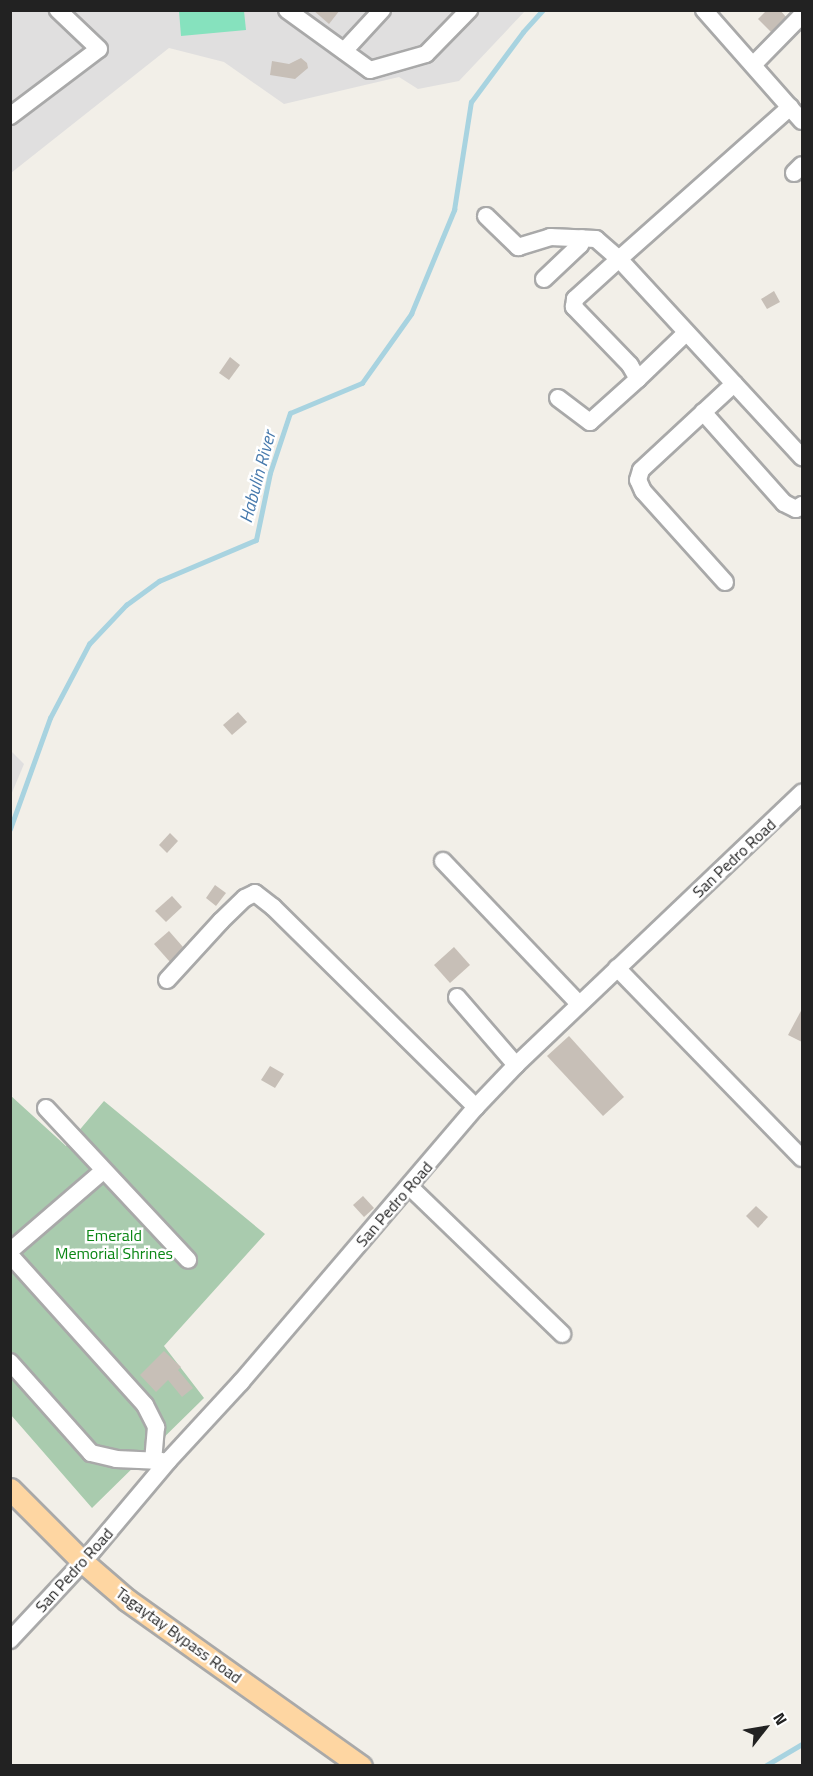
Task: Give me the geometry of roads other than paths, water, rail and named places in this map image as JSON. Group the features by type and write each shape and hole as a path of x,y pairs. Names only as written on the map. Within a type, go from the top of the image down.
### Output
{"main road":[{"name":"Tagaytay Bypass Road","path":"10,1489 83,1562 144,1612 361,1766"}],"street":[{"path":"10,116 99,49 58,10"},
{"path":"287,10 370,70 426,54 469,10"},
{"path":"344,51 382,10"},
{"path":"704,10 802,121"},
{"path":"753,65 802,15"},
{"path":"638,379 630,365 574,308 575,299 790,107"},
{"path":"486,216 518,247 550,237 572,240 596,239 618,259 802,457"},
{"path":"544,279 580,245 582,238"},
{"path":"558,398 590,422 686,333"},
{"path":"724,582 643,491 638,480 641,470 734,384"},
{"path":"704,412 784,503 796,509 802,505"},
{"name":"San Pedro Road","path":"10,1640 83,1562 161,1461 241,1382 476,1107 616,968 802,793"},
{"path":"443,861 579,1004"},
{"path":"167,980 221,921 245,898 255,893 476,1107"},
{"path":"616,968 802,1158"},
{"path":"457,997 516,1065"},
{"path":"46,1108 188,1260"},
{"path":"10,1362 91,1453 116,1459 161,1461 156,1427 145,1405 12,1248 103,1170"},
{"path":"409,1186 562,1334"}],"waterway":[{"name":"Habulin River","path":"10,829 50,718 89,644 126,605 159,581 256,540 270,473 290,413 362,383 411,314 454,210 471,102 523,32 543,10"},
{"path":"765,1766 802,1744"}],"park label":[{"name":"Emerald Memorial Shrines","path":"114,1244"}]}
